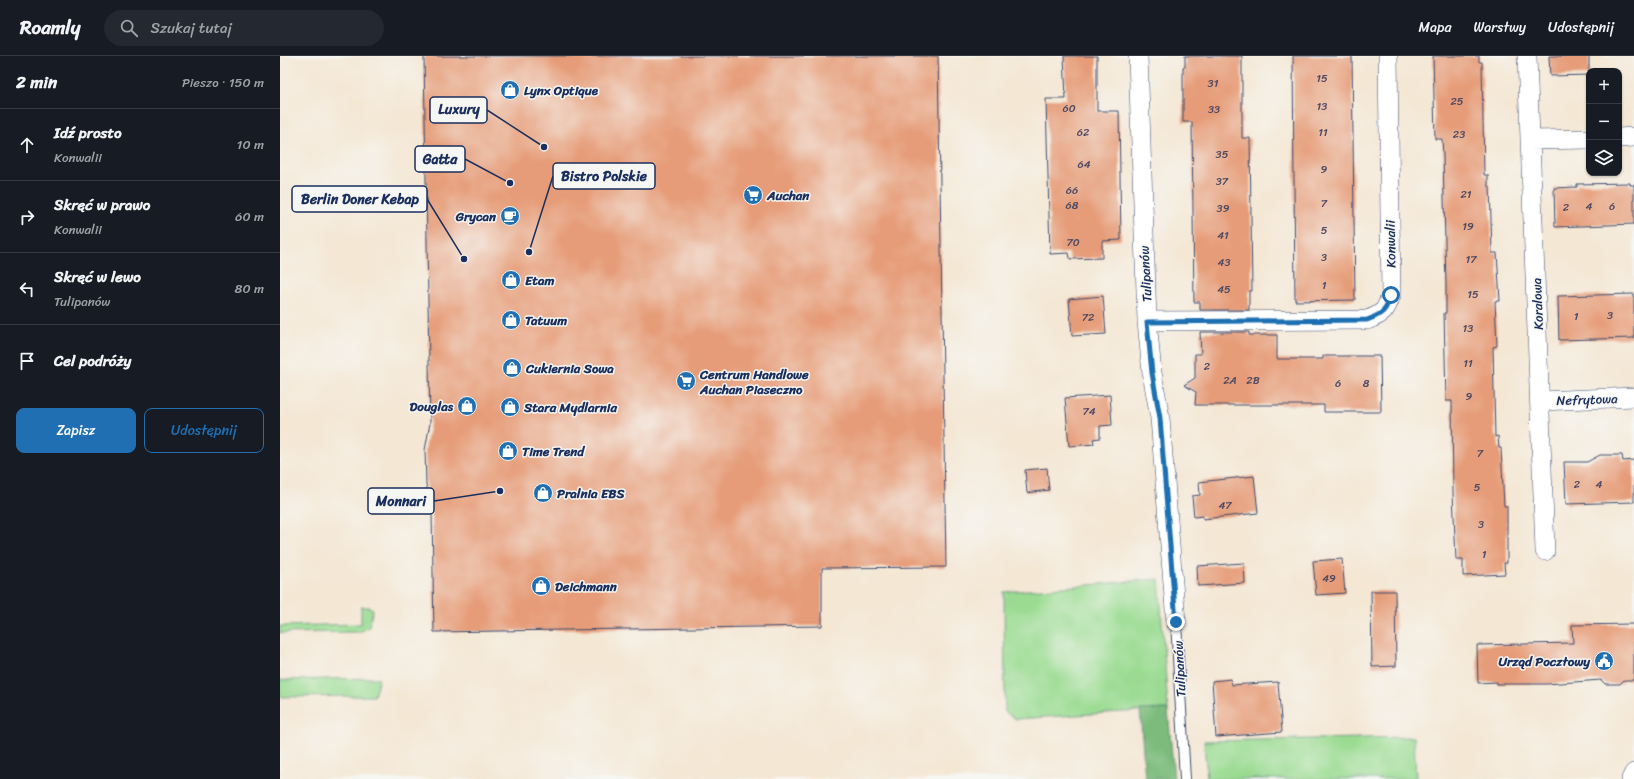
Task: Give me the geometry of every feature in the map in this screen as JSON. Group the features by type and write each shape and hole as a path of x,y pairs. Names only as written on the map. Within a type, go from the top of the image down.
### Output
{"street":[{"name":"Tulipanów","path":"1138,56 1147,322 1152,373 1160,418 1176,622"},
{"name":"Konwalii","path":"1147,322 1367,320 1379,316 1387,308 1391,295 1388,56"},
{"name":"Koralowa","path":"1527,56 1541,401 1545,551"},
{"path":"1622,138 1634,138"},
{"path":"1530,140 1586,139"},
{"name":"Nefrytowa","path":"1541,401 1634,397"},
{"path":"1631,779 1634,773"}],"lane":[{"name":"Tulipanów","path":"1176,622 1185,779"}],"green space":[{"path":"1159,579 1168,709 1016,719 1005,712 1004,592"},
{"path":"361,607 369,607 373,609 369,627 360,632 280,633 280,626 361,624"},
{"path":"379,679 374,696 280,697 280,680"},
{"path":"1168,709 1174,779 1145,779 1140,710"},
{"path":"1414,737 1416,779 1207,779 1204,741"}],"building":[{"name":"Centrum Handlowe Auchan Piaseczno","path":"424,56 938,56 946,567 822,568 822,626 434,632 432,513 426,484 425,450 430,423"},
{"path":"1064,56 1097,56 1097,111 1119,111 1121,240 1102,241 1102,258 1070,259 1069,253 1050,254 1046,99 1066,99"},
{"path":"1185,56 1242,56 1242,138 1250,138 1252,291 1249,291 1249,310 1200,310 1200,302 1194,302 1192,122 1183,122 1183,67 1185,67"},
{"path":"1293,56 1352,56 1355,300 1295,301"},
{"path":"1433,56 1479,56 1479,62 1482,62 1484,175 1488,175 1488,186 1490,186 1492,253 1497,253 1500,301 1495,301 1497,346 1493,347 1495,437 1498,436 1499,448 1501,448 1504,506 1507,506 1507,563 1504,563 1505,574 1463,576 1463,560 1456,560 1453,493 1452,401 1446,401 1444,313 1446,313 1446,284 1443,155 1442,139 1435,139"},
{"path":"1549,56 1589,56 1589,68 1586,68 1586,75 1550,76"},
{"path":"1630,183 1630,185 1634,185 1634,224 1555,227 1554,188 1577,187 1577,184"},
{"path":"1634,294 1634,338 1559,340 1558,296"},
{"path":"1103,296 1106,334 1072,336 1069,299"},
{"path":"1200,332 1249,332 1249,335 1277,335 1277,359 1323,359 1323,356 1380,356 1381,412 1324,412 1324,405 1195,405 1196,392 1184,385 1195,378 1195,354 1201,354"},
{"path":"1110,395 1112,425 1100,426 1100,438 1093,439 1094,444 1069,446 1065,398"},
{"path":"1600,455 1622,455 1623,461 1634,460 1634,502 1566,504 1564,462 1587,462"},
{"path":"1047,468 1049,490 1027,493 1025,470"},
{"path":"1254,476 1258,513 1203,519 1203,516 1194,517 1192,496 1200,495 1199,482"},
{"path":"1342,559 1345,593 1316,595 1313,561"},
{"path":"1244,563 1245,583 1198,586 1197,566"},
{"path":"1371,591 1395,591 1396,666 1372,667"},
{"path":"1634,624 1634,680 1624,680 1620,684 1605,684 1601,680 1547,684 1497,684 1497,682 1478,683 1477,645 1573,643 1572,625"},
{"path":"1231,679 1232,685 1278,682 1282,732 1216,737 1212,681"}],"place":[{"name":"Lynx Optique","path":"510,90"},
{"name":"Luxury","path":"544,147"},
{"name":"Gatta","path":"510,183"},
{"name":"Auchan","path":"753,195"},
{"name":"Grycan","path":"510,216"},
{"name":"Bistro Polskie","path":"529,252"},
{"name":"Berlin Doner Kebap","path":"464,259"},
{"name":"Etam","path":"511,280"},
{"name":"Tatuum","path":"511,320"},
{"name":"Cukiernia Sowa","path":"512,368"},
{"name":"Centrum Handlowe Auchan Piaseczno","path":"686,381"},
{"name":"Douglas","path":"467,406"},
{"name":"Stara Mydlarnia","path":"510,407"},
{"name":"Time Trend","path":"508,451"},
{"name":"Monnari","path":"500,491"},
{"name":"Pralnia EBS","path":"543,493"},
{"name":"Deichmann","path":"541,586"},
{"name":"Urząd Pocztowy","path":"1604,661"}],"route":[{"path":"1176,622 1160,418 1152,373 1147,322 1367,320 1379,316 1387,308 1391,295"}]}
